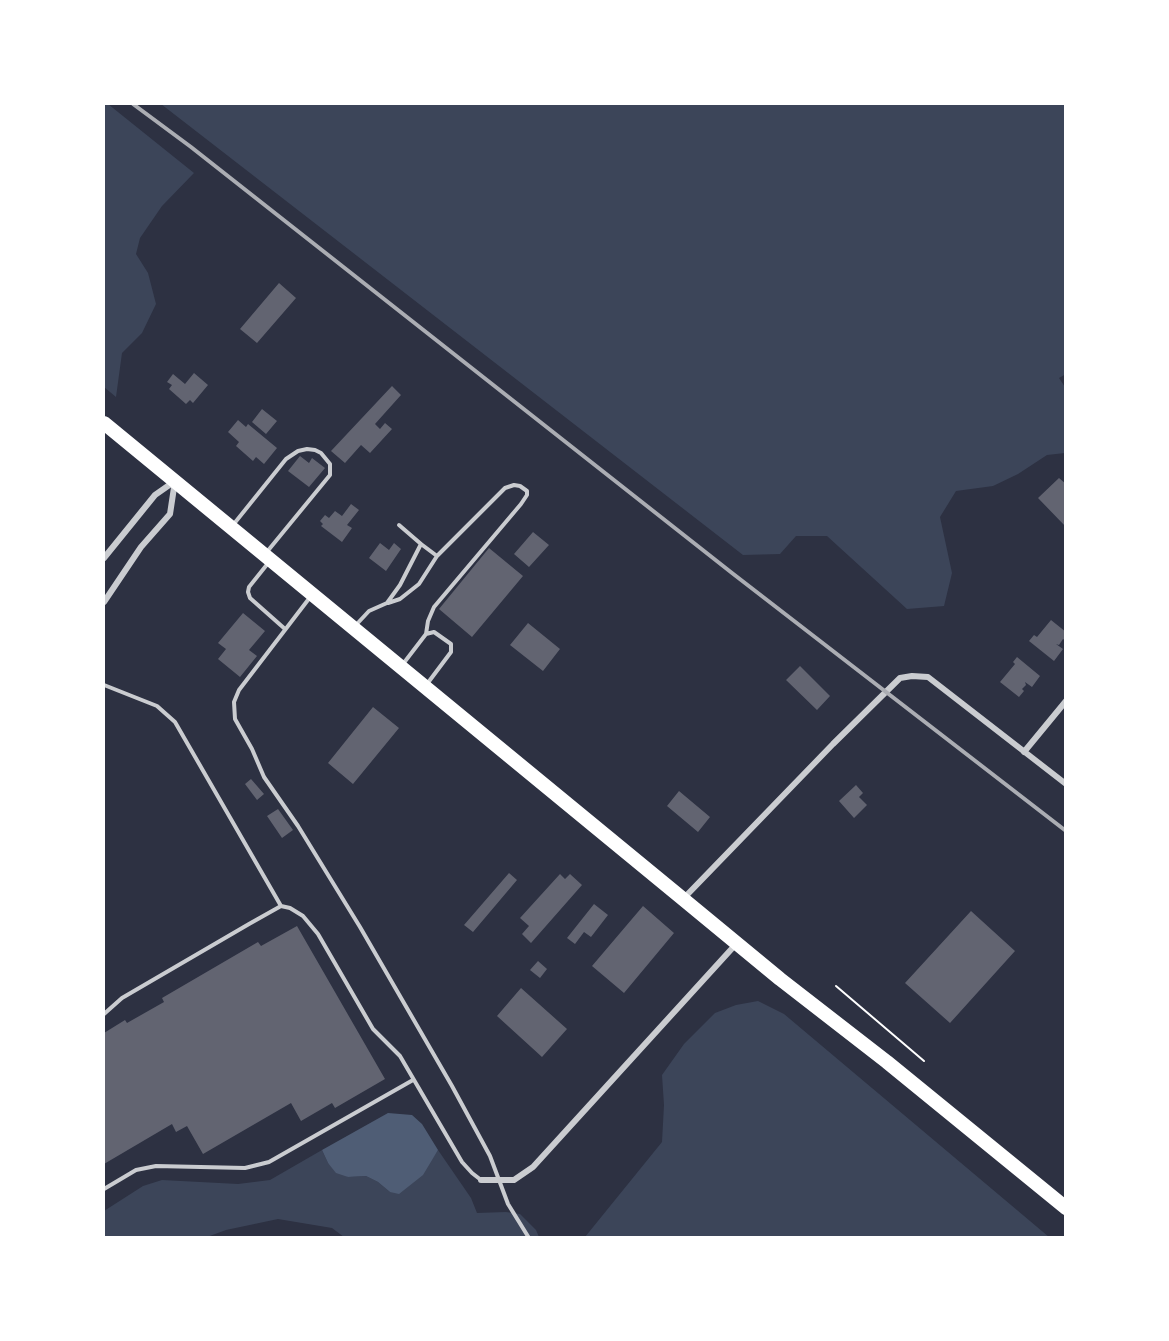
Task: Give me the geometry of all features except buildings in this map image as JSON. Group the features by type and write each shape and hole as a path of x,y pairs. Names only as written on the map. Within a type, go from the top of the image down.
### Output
{"highway":[{"path":"104,423 737,944 887,1062 1065,1208"}],"street":[{"path":"104,558 155,495 175,481"},
{"path":"104,602 141,547 170,514 175,481"},
{"path":"683,899 900,678 928,677 1065,784"},
{"path":"1024,752 1065,701"},
{"path":"481,1180 498,1182 514,1180 533,1167 737,944"}],"lane":[{"path":"231,528 286,459 298,451 315,450 321,453 330,464 330,475 267,559 249,587 250,598 285,629"},
{"path":"353,629 369,611 400,599 419,584 437,556 505,488 513,485 520,486 527,491 521,504 435,607 428,621 426,634 401,667"},
{"path":"399,525 437,556"},
{"path":"387,603 400,585 421,544"},
{"path":"311,595 239,690 234,702 235,719 264,777 298,826 360,927 452,1086 490,1156 508,1204 530,1238"},
{"path":"425,687 451,652 451,645 434,632 426,634"},
{"path":"104,685 157,706 175,722 281,906"},
{"path":"104,1014 122,998 281,906 290,908 303,916 318,934 373,1029 400,1056 462,1162 481,1180"},
{"path":"104,1189 136,1170 156,1166 246,1168 268,1162 413,1080"}],"path":[{"path":"836,986 924,1061"}],"shaded area":[{"path":"104,104 108,104 194,173 162,206 140,238 136,254 148,273 156,304 142,333 122,353 116,397 104,387"},
{"path":"161,104 1065,104 1066,374 1059,378 1065,387 1065,453 1047,455 1018,474 993,486 956,491 940,517 952,573 944,606 907,609 827,536 796,536 780,554 743,555"},
{"path":"758,1001 784,1014 1049,1237 585,1237 662,1142 664,1105 662,1075 684,1044 715,1013 736,1005"},
{"path":"388,1113 412,1115 422,1124 438,1150 423,1175 399,1194 390,1192 366,1176 348,1177 336,1173 322,1150"},
{"path":"322,1150 328,1163 348,1177 366,1176 390,1192 431,1160 438,1150 471,1198 477,1213 520,1214 536,1230 539,1237 344,1237 332,1228 278,1219 226,1230 207,1237 104,1238 104,1211 143,1186 162,1180 238,1184 270,1180"}],"railway":[{"path":"133,104 1066,831"}]}
